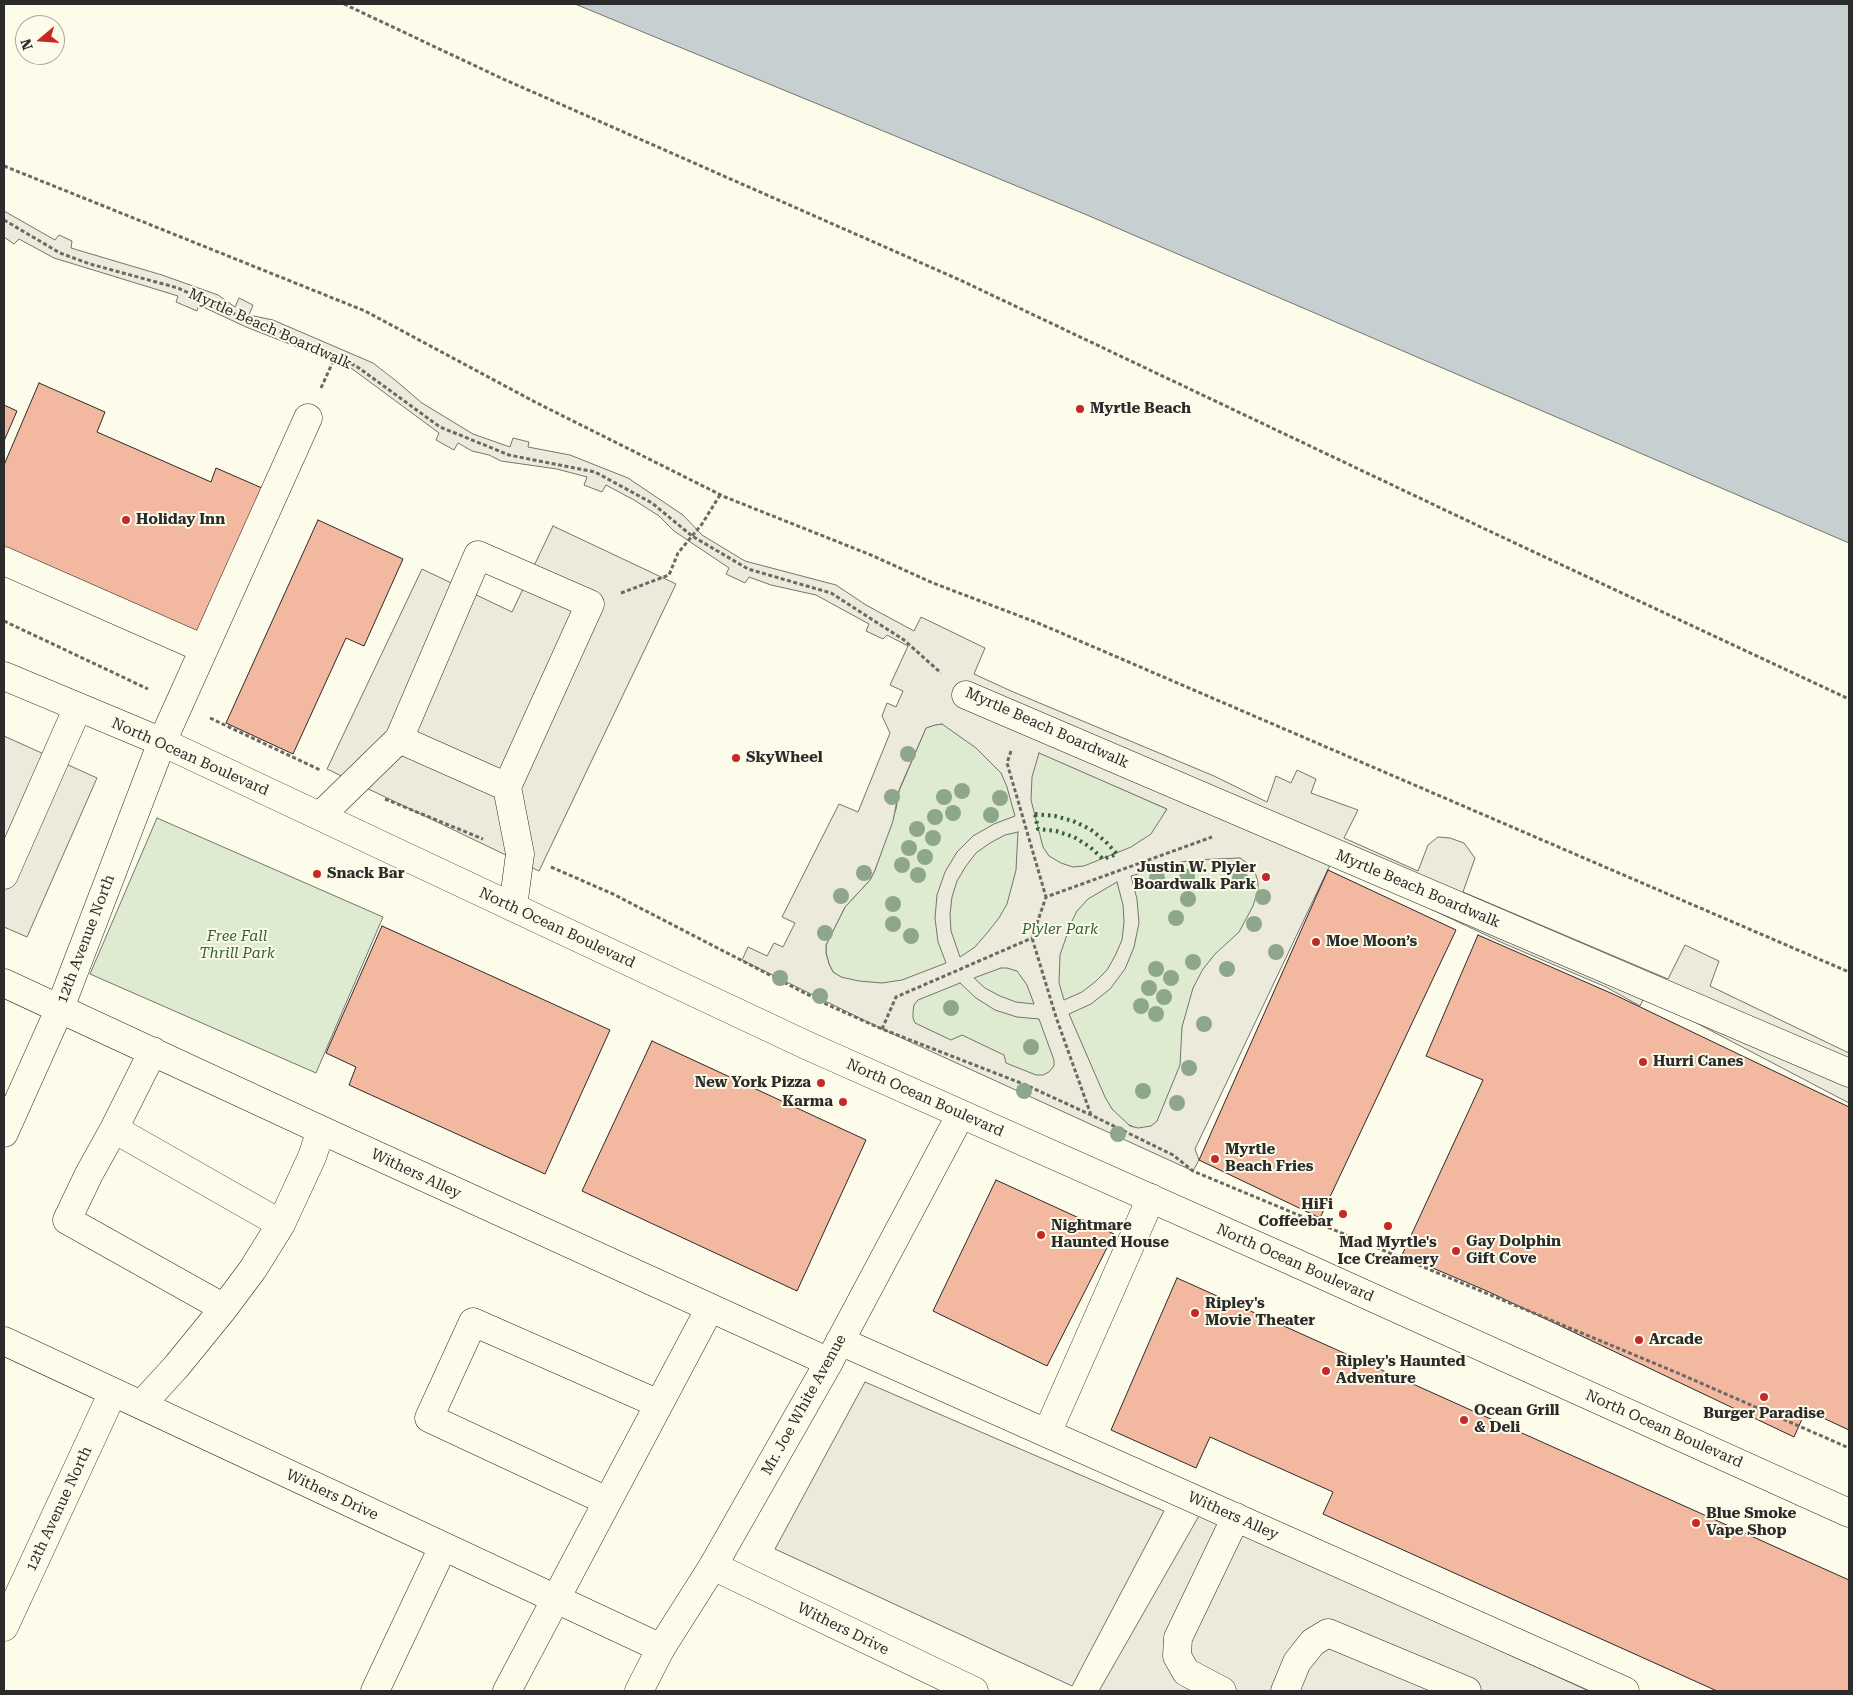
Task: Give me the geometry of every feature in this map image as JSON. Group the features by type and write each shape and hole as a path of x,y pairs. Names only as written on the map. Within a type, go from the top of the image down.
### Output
{"street":[{"name":"12th Avenue North","path":"4,1132 60,1008 162,742 308,418"},
{"path":"320,816 399,739 478,555 590,604 507,787 520,854 513,908"},
{"path":"4,561 204,648"},
{"name":"North Ocean Boulevard","path":"4,676 162,742 806,1046 1152,1198 1849,1513"},
{"name":"Myrtle Beach Boardwalk","path":"966,695 1849,1073"},
{"path":"4,874 78,707"},
{"path":"399,739 507,787"},
{"name":"Withers Alley","path":"4,983 710,1308 835,1352 1047,1433 1625,1691"},
{"path":"153,1052 67,1220 224,1308"},
{"name":"Mr. Joe White Avenue","path":"639,1691 661,1648 713,1566 835,1352 961,1114"},
{"path":"114,1129 282,1224"},
{"path":"141,1405 176,1368 253,1269 282,1224 312,1156 321,1130"},
{"path":"1047,1433 1152,1198"},
{"path":"507,1691 710,1308"},
{"path":"607,1501 429,1418 473,1322 659,1404"},
{"name":"Withers Drive","path":"6,1347 113,1392 661,1648"},
{"name":"12th Avenue North","path":"4,1627 113,1392"},
{"path":"1222,1691 1186,1672 1177,1656 1178,1638 1236,1517"},
{"path":"375,1691 443,1547"},
{"name":"Withers Drive","path":"713,1566 974,1691"},
{"path":"1285,1691 1297,1662 1313,1642 1328,1633 1467,1691"}],"path":[{"path":"344,4 501,78 960,280 1849,699"},
{"path":"4,166 365,310 535,402 720,495 871,555 933,583 1038,623 1849,972"},
{"name":"Myrtle Beach Boardwalk","path":"4,220 60,253 90,264 178,288 248,320 295,337 336,355 359,368 440,428 510,455 595,472 652,503 692,536 748,569 832,593 904,640 966,695"},
{"path":"590,604 669,575 678,553 702,524 720,495"},
{"path":"4,621 352,786 613,894 826,1004 882,1029 1026,1085 1173,1156 1194,1171 1680,1374 1849,1448"},
{"path":"1020,718 1007,763 1046,897 1032,938 1056,1017 1091,1115"},
{"path":"1046,897 1260,821"},
{"path":"882,1029 896,997 1032,938"}],"green space":[{"name":"Plyler Park","path":"942,724 1038,756 1039,752 1167,809 1164,814 1285,870 1162,1140 836,990 841,977 833,972 829,964 826,945 845,907 870,880 875,870 896,809 899,791 926,728"},
{"name":"Free Fall Thrill Park","path":"157,818 383,917 316,1073 90,974"}],"shaded area":[{"path":"575,4 1849,4 1849,543 1087,215"},
{"path":"4,211 55,240 59,235 72,241 71,248 162,275 218,295 235,307 239,298 253,305 249,315 273,320 373,363 422,403 473,434 510,447 513,438 529,442 528,447 570,455 628,478 683,515 702,535 745,561 836,585 866,605 914,631 921,617 985,648 974,674 1214,776 1267,802 1276,776 1291,783 1297,770 1316,779 1311,793 1358,810 1344,838 1418,871 1428,845 1438,837 1450,838 1464,843 1475,858 1463,892 1668,979 1685,945 1719,961 1710,986 1849,1053 1849,1103 1645,996 1640,1006 1606,987 1505,944 1403,896 1330,865 1195,1149 1199,1160 1193,1171 882,1029 742,960 748,947 767,956 774,943 783,947 795,923 782,917 839,804 858,812 890,733 882,716 887,703 896,707 903,691 890,685 908,646 887,635 883,639 866,631 869,624 816,595 771,585 749,577 745,583 726,574 729,568 674,531 659,516 606,485 602,492 584,485 587,477 557,469 501,461 489,455 472,451 458,443 454,450 436,440 439,433 351,368 246,327 199,305 197,311 176,302 178,296 54,258 19,239 14,244 4,237","holes":["942,724 976,748 1001,773 1015,816 994,824 973,836 957,852 945,872 937,895 935,918 938,942 946,963 902,980 882,983 841,977 833,972 829,964 826,945 845,907 870,880 875,870 893,821 899,790 926,728","1039,753 1167,809 1151,834 1131,847 1084,866 1073,867 1049,856 1043,847 1031,800 1032,777","1018,832 1016,870 1007,904 999,918 975,947 960,957 951,931 952,897 957,881 966,866 976,853 1005,835","1240,858 1250,865 1255,872 1258,890 1253,906 1239,932 1215,954 1203,969 1193,988 1182,1027 1180,1065 1157,1121 1151,1126 1138,1128 1130,1126 1112,1109 1069,1014 1091,1004 1110,989 1125,969 1134,947 1139,923 1137,899 1131,876 1171,864 1193,860","1117,882 1123,905 1124,922 1122,940 1115,956 1107,970 1095,982 1082,992 1064,1000 1059,983 1060,955 1077,911 1088,899","1001,968 1017,971 1027,985 1034,1004 1016,1002 985,988 974,978","960,983 976,998 995,1010 1017,1017 1039,1019 1054,1060 1054,1066 1049,1072 1043,1075 1036,1075 1006,1063 1004,1055 962,1035 951,1040 915,1023 913,1018 914,1005 918,1000"]},
{"path":"553,526 676,584 539,871 327,769 422,569 512,612"},
{"path":"4,736 97,778 27,937 4,927"},
{"path":"865,1382 1164,1511 1072,1686 775,1549"},
{"path":"1200,1514 1589,1691 1099,1691"}],"building":[{"name":"Holiday Inn","path":"39,383 105,412 97,432 211,482 216,468 262,488 197,637 4,551 4,465"},
{"path":"4,405 17,411 4,441"},
{"path":"318,520 403,559 364,646 346,638 293,754 226,723"},
{"path":"1328,870 1456,930 1320,1218 1199,1160"},
{"path":"382,926 610,1030 545,1174 349,1085 356,1067 326,1053"},
{"path":"1478,935 1613,994 1849,1107 1849,1430 1806,1410 1794,1437 1487,1291 1402,1255 1483,1080 1426,1056"},
{"path":"652,1041 866,1140 797,1291 582,1191"},
{"path":"996,1180 1114,1234 1047,1366 933,1311"},
{"path":"1177,1278 1849,1580 1849,1691 1717,1691 1323,1514 1333,1492 1210,1437 1196,1468 1111,1430"}],"hedge":[{"path":"1035,814 1055,816 1073,821 1090,829 1117,854 1103,859 1090,847 1074,837 1056,831 1038,829 1035,814"}],"place":[{"name":"Myrtle Beach","path":"1080,409"},
{"name":"Holiday Inn","path":"126,520"},
{"name":"SkyWheel","path":"736,758"},
{"name":"Snack Bar","path":"317,874"},
{"name":"Justin W. Plyler Boardwalk Park","path":"1266,877"},
{"name":"Moe Moon’s","path":"1316,942"},
{"name":"Hurri Canes","path":"1643,1062"},
{"name":"New York Pizza","path":"821,1083"},
{"name":"Karma","path":"843,1102"},
{"name":"Myrtle Beach Fries","path":"1215,1159"},
{"name":"HiFi Coffeebar","path":"1343,1214"},
{"name":"Mad Myrtle's Ice Creamery","path":"1388,1226"},
{"name":"Nightmare Haunted House","path":"1041,1235"},
{"name":"Gay Dolphin Gift Cove","path":"1456,1251"},
{"name":"Ripley's Movie Theater","path":"1195,1313"},
{"name":"Arcade","path":"1639,1340"},
{"name":"Ripley's Haunted Adventure","path":"1326,1371"},
{"name":"Burger Paradise","path":"1764,1397"},
{"name":"Ocean Grill & Deli","path":"1464,1420"},
{"name":"Blue Smoke Vape Shop","path":"1696,1523"}]}
